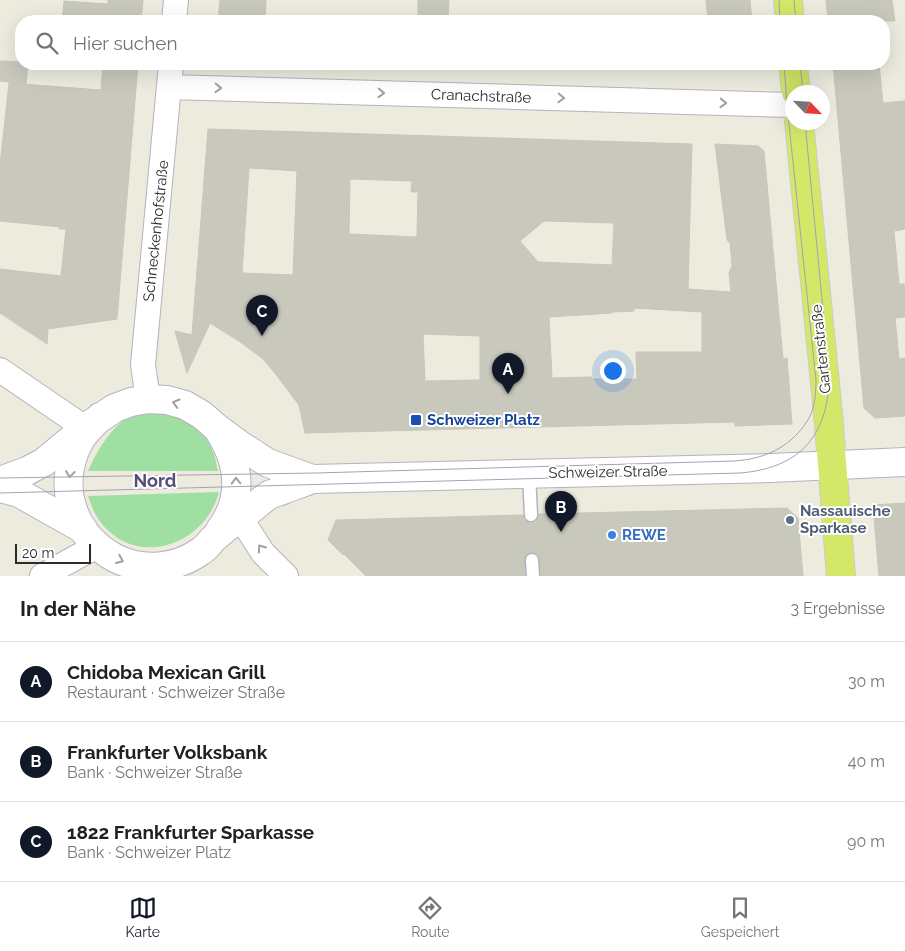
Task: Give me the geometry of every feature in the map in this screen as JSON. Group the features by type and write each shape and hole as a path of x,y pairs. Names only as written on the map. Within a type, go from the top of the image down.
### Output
{"main road":[{"path":"788,0 789,15"},
{"path":"794,70 795,85"},
{"name":"Gartenstraße","path":"800,130 841,576"}],"street":[{"path":"175,15 176,0"},
{"name":"Cranachstraße","path":"170,75 785,104"},
{"name":"Schneckenhofstraße","path":"148,399 143,365 170,75"},
{"path":"0,370 93,423"},
{"path":"0,480 27,471 44,462 115,408 131,402 148,399 167,400 185,405 202,415 216,428 268,463 312,479"},
{"path":"90,538 75,516 70,502 69,477 73,457 79,443 93,423"},
{"path":"0,488 20,492 90,538 108,554 150,571 178,563 204,550 223,526 232,510 237,487 233,459 226,442 216,428"},
{"name":"Schweizer Straße","path":"312,479 832,466 905,462"},
{"path":"212,541 270,495 312,479"},
{"path":"240,517 263,553 286,576"},
{"path":"42,576 90,538"}],"lane":[{"path":"530,474 531,514"},
{"path":"532,560 532,576"}],"green space":[{"path":"147,410 176,413 198,428 208,441 214,454 218,471 88,471 100,447 111,432 132,415"},
{"path":"219,492 211,511 199,526 184,538 167,545 149,547 131,544 114,535 97,517 88,496"}],"building":[{"path":"108,0 143,0 142,15 63,15 64,1 108,4"},
{"path":"220,0 266,0 265,15 219,15"},
{"path":"418,0 449,0 448,15 418,15"},
{"path":"706,0 750,0 751,15 707,15"},
{"path":"826,0 892,0 895,21 890,21 890,15 827,15"},
{"path":"0,61 15,62 15,70 27,70 26,84 0,81"},
{"path":"103,70 138,70 117,319 48,329 47,344 0,313 0,269 61,276 66,229 0,221 0,165 9,83 101,90"},
{"path":"834,70 880,70 883,103 905,101 905,229 894,231 899,284 904,284 905,294 905,317 895,318 899,359 905,358 905,416 875,418 864,408"},
{"path":"208,129 692,144 688,289 731,292 729,273 732,266 730,243 727,240 715,144 758,146 764,151 783,359 787,358 792,424 735,426 735,422 305,433 299,405 263,359 210,323 187,373 175,331 192,335","holes":["249,168 297,171 293,275 242,273","350,179 412,181 411,192 418,192 417,237 349,234","544,221 614,223 612,265 538,262 520,241","634,308 702,312 702,352 636,352 637,379 552,378 549,317 634,311","423,334 480,336 480,380 425,381"]},
{"path":"905,503 905,576 879,576 873,505"},
{"path":"787,508 798,518 803,576 541,576 539,556 532,552 525,557 525,576 366,576 328,540 336,520 523,515 524,520 531,523 536,522 539,514"}],"tram line":[{"path":"779,0 780,15"},
{"path":"794,0 795,15"},
{"path":"0,478 316,473 735,461 763,456 780,448 801,430 811,414 816,380 784,70"},
{"path":"801,70 802,85"},
{"path":"0,493 740,473 762,470 780,464 796,455 818,429 828,394 829,372 806,130"}],"place":[{"name":"1822 Frankfurter Sparkasse","path":"262,336"},
{"name":"Chidoba Mexican Grill","path":"508,394"},
{"name":"Schweizer Platz","path":"416,420"},
{"name":"Nassauische Sparkase","path":"790,520"},
{"name":"Frankfurter Volksbank","path":"561,532"},
{"name":"REWE","path":"612,535"}],"district":[{"name":"Nord","path":"155,481"}]}
